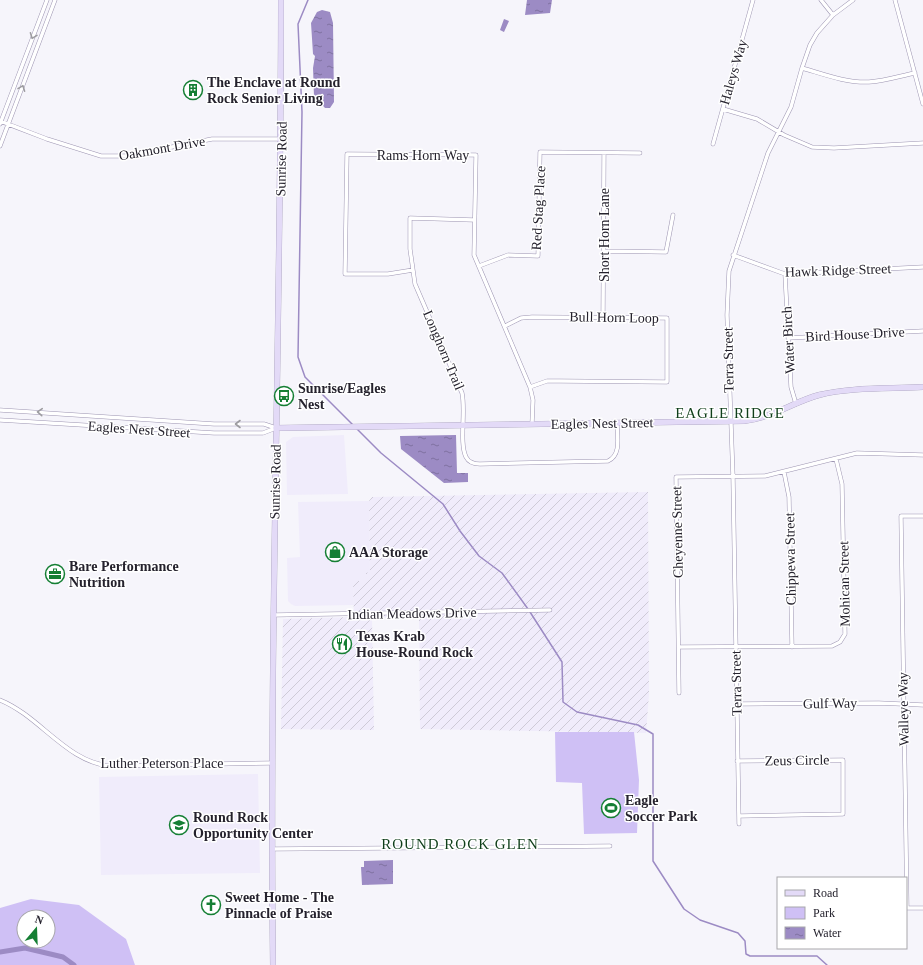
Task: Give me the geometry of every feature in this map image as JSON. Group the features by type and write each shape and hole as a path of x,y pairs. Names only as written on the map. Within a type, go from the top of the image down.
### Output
{"main road":[{"name":"Sunrise Road","path":"273,965 272,763 282,0"},
{"name":"Eagles Nest Street","path":"276,428 730,421 761,418 810,398 831,393 923,387"}],"street":[{"path":"0,122 47,0"},
{"path":"0,146 56,0"},
{"name":"Haleys Way","path":"713,144 753,0"},
{"path":"821,0 833,15"},
{"name":"Terra Street","path":"739,824 727,293 729,271 733,255 768,153 791,107 802,68 817,33 833,15 854,0"},
{"path":"895,0 923,104"},
{"path":"802,68 842,79 860,82 884,80 915,73"},
{"path":"723,109 757,119 779,133 803,144 821,148 923,143"},
{"name":"Oakmont Drive","path":"0,122 101,156 127,156 212,139 281,139"},
{"name":"Red Stag Place","path":"479,266 508,255 538,256 540,152 640,153"},
{"name":"Short Horn Lane","path":"603,316 604,153"},
{"name":"Rams Horn Way","path":"413,270 388,274 346,274 347,154 476,155 474,255 530,387 533,400 532,424"},
{"path":"604,251 666,252 673,216"},
{"name":"Longhorn Trail","path":"474,220 410,218 415,284 459,384 464,402 466,456 470,462 480,464 608,461 616,455 617,423"},
{"name":"Hawk Ridge Street","path":"733,255 785,274 923,267"},
{"name":"Water Birch","path":"785,274 791,387 796,404"},
{"name":"Bull Horn Loop","path":"504,326 521,318 532,317 603,316 666,318 668,382 547,381 530,387"},
{"name":"Bird House Drive","path":"788,338 923,331"},
{"name":"Eagles Nest Street","path":"0,410 214,424 264,424 276,428"},
{"name":"Eagles Nest Street","path":"0,420 214,434 263,433 276,428"},
{"name":"Cheyenne Street","path":"679,693 676,477 752,478 864,453 923,454"},
{"name":"Mohican Street","path":"679,647 735,648 836,645 845,634 842,484 836,459"},
{"name":"Chippewa Street","path":"784,472 789,497 792,647"},
{"name":"Walleye Way","path":"906,877 901,516 923,516"},
{"name":"Indian Meadows Drive","path":"274,616 550,610"},
{"name":"Luther Peterson Place","path":"0,700 20,710 82,758 98,765 272,763"},
{"name":"Gulf Way","path":"736,704 879,703 923,705"},
{"name":"Zeus Circle","path":"737,761 843,760 843,814 739,816"},
{"path":"272,849 610,846"},
{"name":"Walleye Way","path":"907,908 923,908"}],"shaded area":[{"path":"344,435 348,494 287,495 286,442 293,437"},
{"path":"648,492 649,694 646,733 420,729 419,618 372,618 374,730 281,729 283,619 354,617 353,581 366,581 366,573 370,572 369,501 372,497"},
{"name":"AAA Storage","path":"369,501 370,572 366,581 353,581 354,605 295,606 291,604 288,601 287,558 300,557 298,502"},
{"name":"Round Rock Opportunity Center","path":"258,774 260,873 101,875 99,777"}],"green space":[{"name":"Eagle Soccer Park","path":"555,732 634,732 639,780 637,833 584,834 582,783 556,782"},
{"path":"31,899 79,905 126,939 135,965 0,965 0,908"}],"water":[{"path":"527,0 552,0 550,13 525,15"},
{"path":"322,10 330,12 333,23 334,102 330,108 325,108 314,96 313,68 315,56 313,54 311,23 317,12"},
{"path":"504,19 509,21 504,32 500,30"},
{"path":"456,435 457,473 468,473 468,482 444,483 401,449 400,436"},
{"path":"393,860 393,884 362,885 361,867 364,867 364,861"}],"waterway":[{"path":"308,0 298,24 302,112 298,357 305,377 353,425"},
{"path":"357,429 381,453 443,504 460,531 479,556 502,573 528,609"},
{"path":"530,612 562,662 563,702 577,712 638,725 653,734 653,861 684,909 700,920 738,933 745,941 746,954 750,956 817,956 827,965"},
{"path":"0,952 25,948 63,957 74,965"}],"place":[{"name":"The Enclave at Round Rock Senior Living","path":"193,90"},
{"name":"Sunrise/Eagles Nest","path":"284,396"},
{"name":"AAA Storage","path":"335,552"},
{"name":"Bare Performance Nutrition","path":"55,574"},
{"name":"Texas Krab House-Round Rock","path":"342,644"},
{"name":"Eagle Soccer Park","path":"611,808"},
{"name":"Round Rock Opportunity Center","path":"179,825"},
{"name":"Sweet Home - The Pinnacle of Praise","path":"211,905"}],"district":[{"name":"EAGLE RIDGE","path":"730,413"},
{"name":"ROUND ROCK GLEN","path":"460,844"}]}
